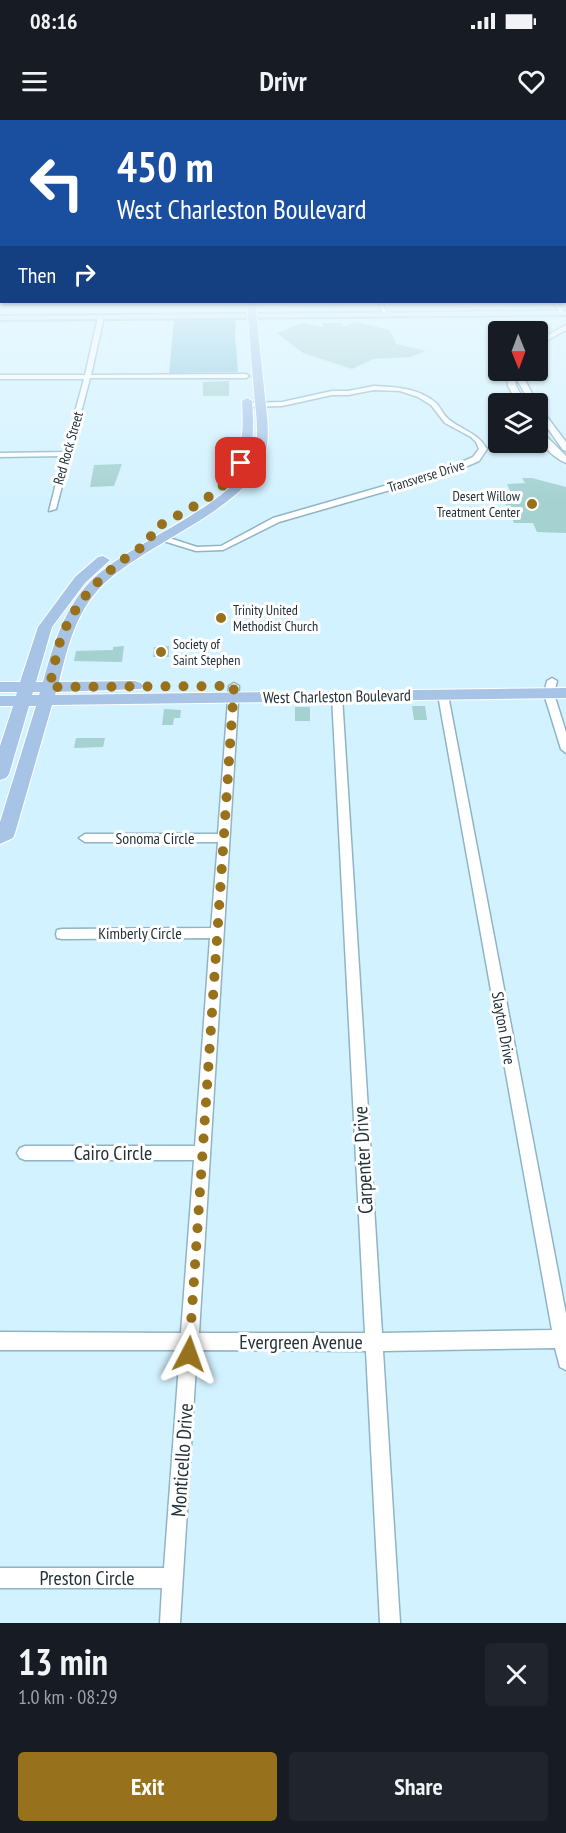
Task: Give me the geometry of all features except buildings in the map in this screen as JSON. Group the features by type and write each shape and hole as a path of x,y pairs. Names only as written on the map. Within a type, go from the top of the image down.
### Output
{"main road":[{"path":"0,774 45,627 70,592 104,559 205,512 235,489 250,473 260,457 263,440 252,361"},
{"path":"0,837 6,833 61,639 80,603 107,573 215,492 234,473 245,455 249,441 246,385"},
{"path":"245,455 260,457"},
{"path":"306,697 344,690 354,683"},
{"name":"West Charleston Boulevard","path":"0,687 24,694 233,692 354,683 558,687"},
{"name":"West Charleston Boulevard","path":"233,692 306,697 443,695 558,687"},
{"name":"West Charleston Boulevard","path":"0,701 24,694"}],"street":[{"name":"Red Rock Street","path":"52,509 90,361"},
{"name":"Transverse Drive","path":"0,376 87,376 246,385 260,405 289,403 332,393 348,393 374,388 401,389 433,404 447,422 473,436 483,449 476,459 453,469 276,520 224,548 205,550 185,545 158,533"},
{"path":"548,422 566,448"},
{"path":"548,444 566,460"},
{"path":"0,455 66,454"},
{"path":"558,687 566,749"},
{"name":"Monticello Drive","path":"170,1623 233,692"},
{"name":"Slayton Drive","path":"443,695 564,1339 566,1361"},
{"name":"Carpenter Drive","path":"337,696 390,1623"},
{"name":"Sonoma Circle","path":"85,838 224,838"},
{"name":"Kimberly Circle","path":"62,934 217,933"},
{"name":"Cairo Circle","path":"25,1153 202,1153"},
{"name":"Evergreen Avenue","path":"0,1341 374,1342 564,1339"},
{"name":"Preston Circle","path":"0,1578 173,1578"}],"shaded area":[{"path":"170,361 237,361 238,372 169,373"}],"place":[{"name":"Desert Willow Treatment Center","path":"532,504"},
{"name":"Trinity United Methodist Church","path":"221,618"},
{"name":"Society of Saint Stephen","path":"161,652"}],"route":[{"path":"189,1354 234,686 49,687 61,639 68,623 95,584 130,554 150,542 152,530 200,503 228,480 241,463"}]}
